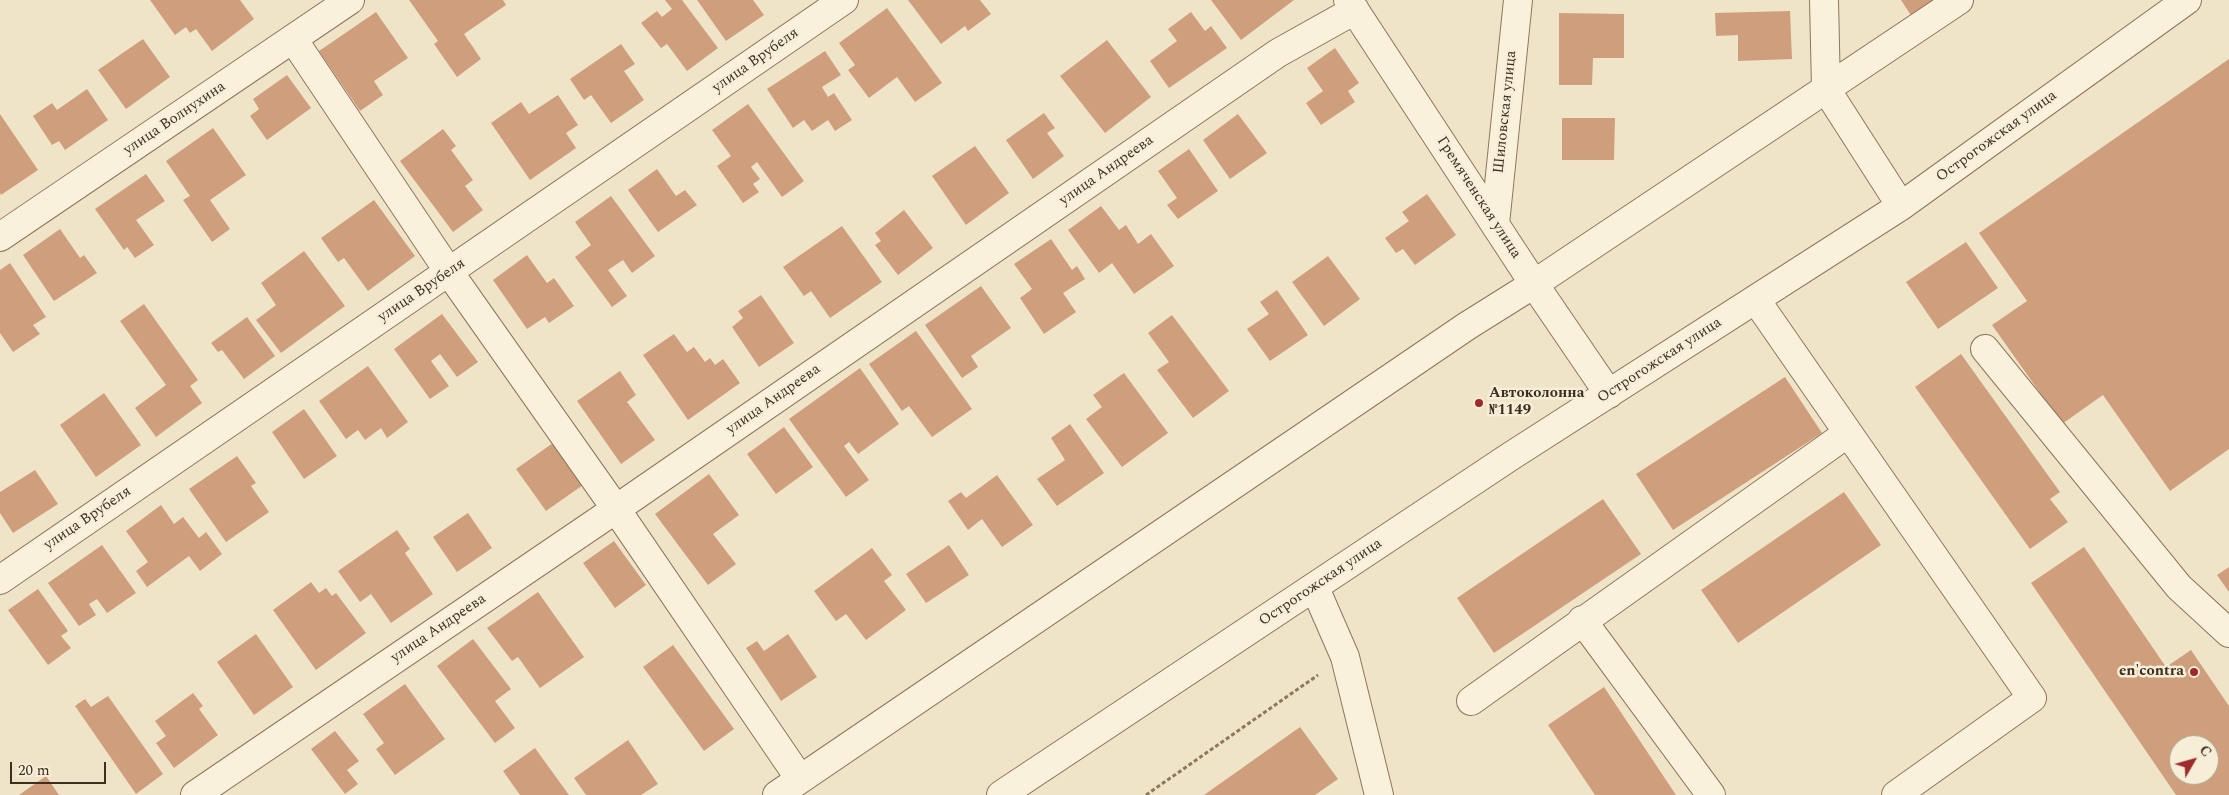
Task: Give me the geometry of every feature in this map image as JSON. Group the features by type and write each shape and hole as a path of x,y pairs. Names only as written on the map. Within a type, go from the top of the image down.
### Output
{"street":[{"name":"улица Волнухина","path":"0,237 350,0"},
{"name":"улица Врубеля","path":"0,580 844,0"},
{"name":"Шиловская улица","path":"1495,224 1518,0"},
{"path":"1824,0 1826,89 1901,206"},
{"path":"777,795 1467,326 1534,284 1959,0"},
{"name":"Острогожская улица","path":"1001,795 1511,456 1901,206 2187,0"},
{"name":"Гремяченская улица","path":"1352,5 1534,284 1609,394"},
{"name":"улица Андреева","path":"195,795 616,509 1278,53 1352,5"},
{"path":"293,39 449,272 616,509 800,779"},
{"path":"1756,300 2032,698 1896,795"},
{"path":"1985,349 2179,587 2229,633"},
{"path":"1471,701 1582,620 1848,433"},
{"path":"1315,588 1345,657 1379,795"},
{"path":"1582,620 1711,795"}],"path":[{"path":"1146,795 1345,657"}],"building":[{"path":"150,0 240,0 254,19 212,51 196,29 190,33 186,27 175,35"},
{"path":"409,0 503,0 506,5 464,34 481,59 457,77 434,44 438,41"},
{"path":"665,0 682,0 718,48 687,71 667,44 661,48 641,23 657,11 662,17 672,9"},
{"path":"697,0 753,0 764,15 726,41"},
{"path":"908,0 980,0 991,14 968,31 965,26 941,44"},
{"path":"1211,0 1294,0 1241,40"},
{"path":"1901,0 1942,0 1914,20"},
{"path":"887,8 942,83 915,102 897,77 869,98 848,70 855,65 839,43"},
{"path":"1790,11 1792,59 1738,61 1738,35 1716,36 1715,13"},
{"path":"376,12 408,58 374,81 383,95 360,111 319,51"},
{"path":"1191,12 1205,31 1211,26 1227,48 1169,88 1150,61 1177,41 1168,29"},
{"path":"1559,13 1624,14 1624,58 1593,58 1592,85 1559,85"},
{"path":"143,39 170,77 126,109 98,70"},
{"path":"1107,40 1151,97 1105,133 1060,76"},
{"path":"621,44 635,64 624,71 644,100 611,123 591,95 584,100 570,79"},
{"path":"1335,48 1359,83 1348,91 1355,102 1321,125 1306,103 1323,91 1307,68"},
{"path":"825,51 841,75 822,87 828,97 834,93 852,120 835,131 828,120 812,131 804,120 793,128 767,89"},
{"path":"2229,59 2229,449 2170,491 2103,395 2062,424 1992,325 2027,301 1979,233"},
{"path":"287,75 311,108 267,140 250,116 259,109 253,99"},
{"path":"87,89 108,120 65,150 59,141 52,145 33,116 52,103 57,110"},
{"path":"558,95 578,125 566,133 576,148 530,180 491,123 521,102 529,114"},
{"path":"748,104 804,181 782,197 757,162 751,167 760,179 753,184 759,192 743,203 717,166 731,156 712,130"},
{"path":"1044,113 1055,128 1047,133 1064,156 1033,179 1006,140"},
{"path":"0,114 38,170 1,195 0,193"},
{"path":"1238,114 1267,153 1230,179 1203,140"},
{"path":"1562,118 1615,118 1614,160 1562,160"},
{"path":"213,128 246,175 210,200 230,229 212,242 183,200 190,196 166,161"},
{"path":"443,129 456,146 451,150 473,180 465,186 483,210 453,232 400,161"},
{"path":"975,146 1009,193 966,225 932,176"},
{"path":"1189,149 1218,191 1178,219 1167,205 1177,198 1158,171"},
{"path":"657,169 676,196 685,190 697,205 658,232 628,190"},
{"path":"146,174 165,201 136,220 154,245 135,258 127,247 124,250 95,209"},
{"path":"1427,194 1456,235 1415,265 1403,249 1396,253 1385,238 1409,221 1402,212"},
{"path":"611,196 655,256 632,273 623,260 608,270 627,296 612,307 575,257 591,245 575,222"},
{"path":"374,200 415,256 368,291 344,258 338,262 321,238"},
{"path":"1101,206 1119,230 1126,225 1138,244 1151,234 1174,266 1134,294 1112,263 1099,273 1068,230"},
{"path":"904,210 933,248 898,275 875,245 881,241 875,233"},
{"path":"842,226 882,282 830,318 811,291 804,296 783,267"},
{"path":"60,229 80,258 84,255 97,273 54,301 23,255"},
{"path":"1051,239 1072,270 1077,266 1085,279 1063,293 1076,312 1044,334 1020,298 1032,289 1014,264"},
{"path":"1966,242 1998,288 1938,329 1906,282"},
{"path":"304,251 345,306 281,353 256,320 276,305 261,283"},
{"path":"527,255 547,283 554,278 574,306 549,323 545,317 527,329 493,280"},
{"path":"1328,256 1360,299 1324,326 1292,282"},
{"path":"10,263 46,317 33,325 40,334 13,352 0,333 0,270"},
{"path":"981,286 1011,328 971,356 978,367 962,378 925,325"},
{"path":"1277,290 1308,335 1270,361 1247,329 1269,314 1260,302"},
{"path":"761,295 794,343 759,367 732,327 743,318 738,311"},
{"path":"144,304 198,380 190,386 202,403 156,437 135,408 166,385 120,321"},
{"path":"442,314 478,362 457,377 440,354 431,361 449,386 430,399 394,349"},
{"path":"1172,315 1229,391 1193,418 1157,370 1169,362 1148,333"},
{"path":"247,317 275,356 244,379 222,350 218,352 211,343"},
{"path":"916,331 972,409 932,437 909,406 902,411 869,364"},
{"path":"674,334 687,352 694,347 705,362 710,358 715,365 723,359 740,383 688,420 643,355"},
{"path":"1961,354 2060,492 2050,499 2068,522 2030,549 1915,387"},
{"path":"368,366 408,422 387,438 381,428 365,440 358,430 346,439 319,401"},
{"path":"860,368 899,424 858,454 849,442 844,446 869,480 846,497 789,419"},
{"path":"620,371 636,395 627,402 655,440 621,464 577,401"},
{"path":"1124,373 1168,433 1122,467 1086,419 1102,407 1093,395"},
{"path":"1785,377 1822,433 1673,530 1636,474"},
{"path":"104,393 141,445 96,477 60,425"},
{"path":"304,409 337,456 304,479 272,432"},
{"path":"1070,424 1104,473 1057,506 1037,479 1065,460 1051,438"},
{"path":"784,427 813,467 776,494 747,454"},
{"path":"553,443 583,485 546,511 516,469"},
{"path":"237,456 256,483 251,486 269,512 226,542 189,489"},
{"path":"35,470 58,504 13,533 0,513 0,492"},
{"path":"709,474 739,515 713,534 736,564 708,585 655,514"},
{"path":"997,475 1033,525 1002,547 982,519 968,530 948,501 961,492 966,498"},
{"path":"1844,492 1881,545 1738,643 1701,590"},
{"path":"1603,499 1641,554 1494,653 1457,598"},
{"path":"161,505 174,524 183,517 199,538 206,532 222,554 200,571 189,556 147,587 136,571 148,562 126,531"},
{"path":"468,513 492,548 457,572 433,537"},
{"path":"397,530 410,549 405,553 433,594 391,623 371,594 360,602 338,571"},
{"path":"614,541 646,585 615,608 583,563"},
{"path":"102,545 136,593 107,613 97,599 89,604 96,615 79,626 48,583"},
{"path":"949,545 969,575 926,603 906,574"},
{"path":"2084,547 2166,667 2191,650 2229,706 2229,795 2176,795 2169,785 2219,785 2219,735 2169,735 2169,785 2031,583"},
{"path":"872,548 892,575 884,581 906,610 866,640 846,614 836,621 814,591"},
{"path":"2229,567 2229,592 2217,575"},
{"path":"311,582 319,593 326,588 332,596 336,593 366,633 316,670 273,610"},
{"path":"38,589 68,631 61,636 71,648 48,665 8,610"},
{"path":"538,592 584,657 540,688 518,657 512,661 487,628"},
{"path":"256,634 293,687 254,715 217,662"},
{"path":"788,634 817,677 781,701 746,648 757,641 764,651"},
{"path":"473,639 511,689 495,701 515,728 495,743 437,666"},
{"path":"673,645 734,729 704,751 643,667"},
{"path":"405,684 445,739 395,775 376,749 384,743 363,714"},
{"path":"1604,687 1676,795 1595,795 1548,725"},
{"path":"193,693 203,706 199,709 218,735 174,768 156,743 166,736 155,721"},
{"path":"108,696 163,774 136,794 75,706 85,699 91,707"},
{"path":"1300,727 1338,779 1315,795 1204,795"},
{"path":"335,731 359,761 347,770 358,784 345,794 311,749"},
{"path":"628,740 658,784 641,795 586,795 574,778"},
{"path":"535,748 569,795 520,795 503,771"},
{"path":"46,776 59,795 19,795"}],"place":[{"name":"Автоколонна №1149","path":"1479,403"},
{"name":"en'contra","path":"2194,672"}]}
